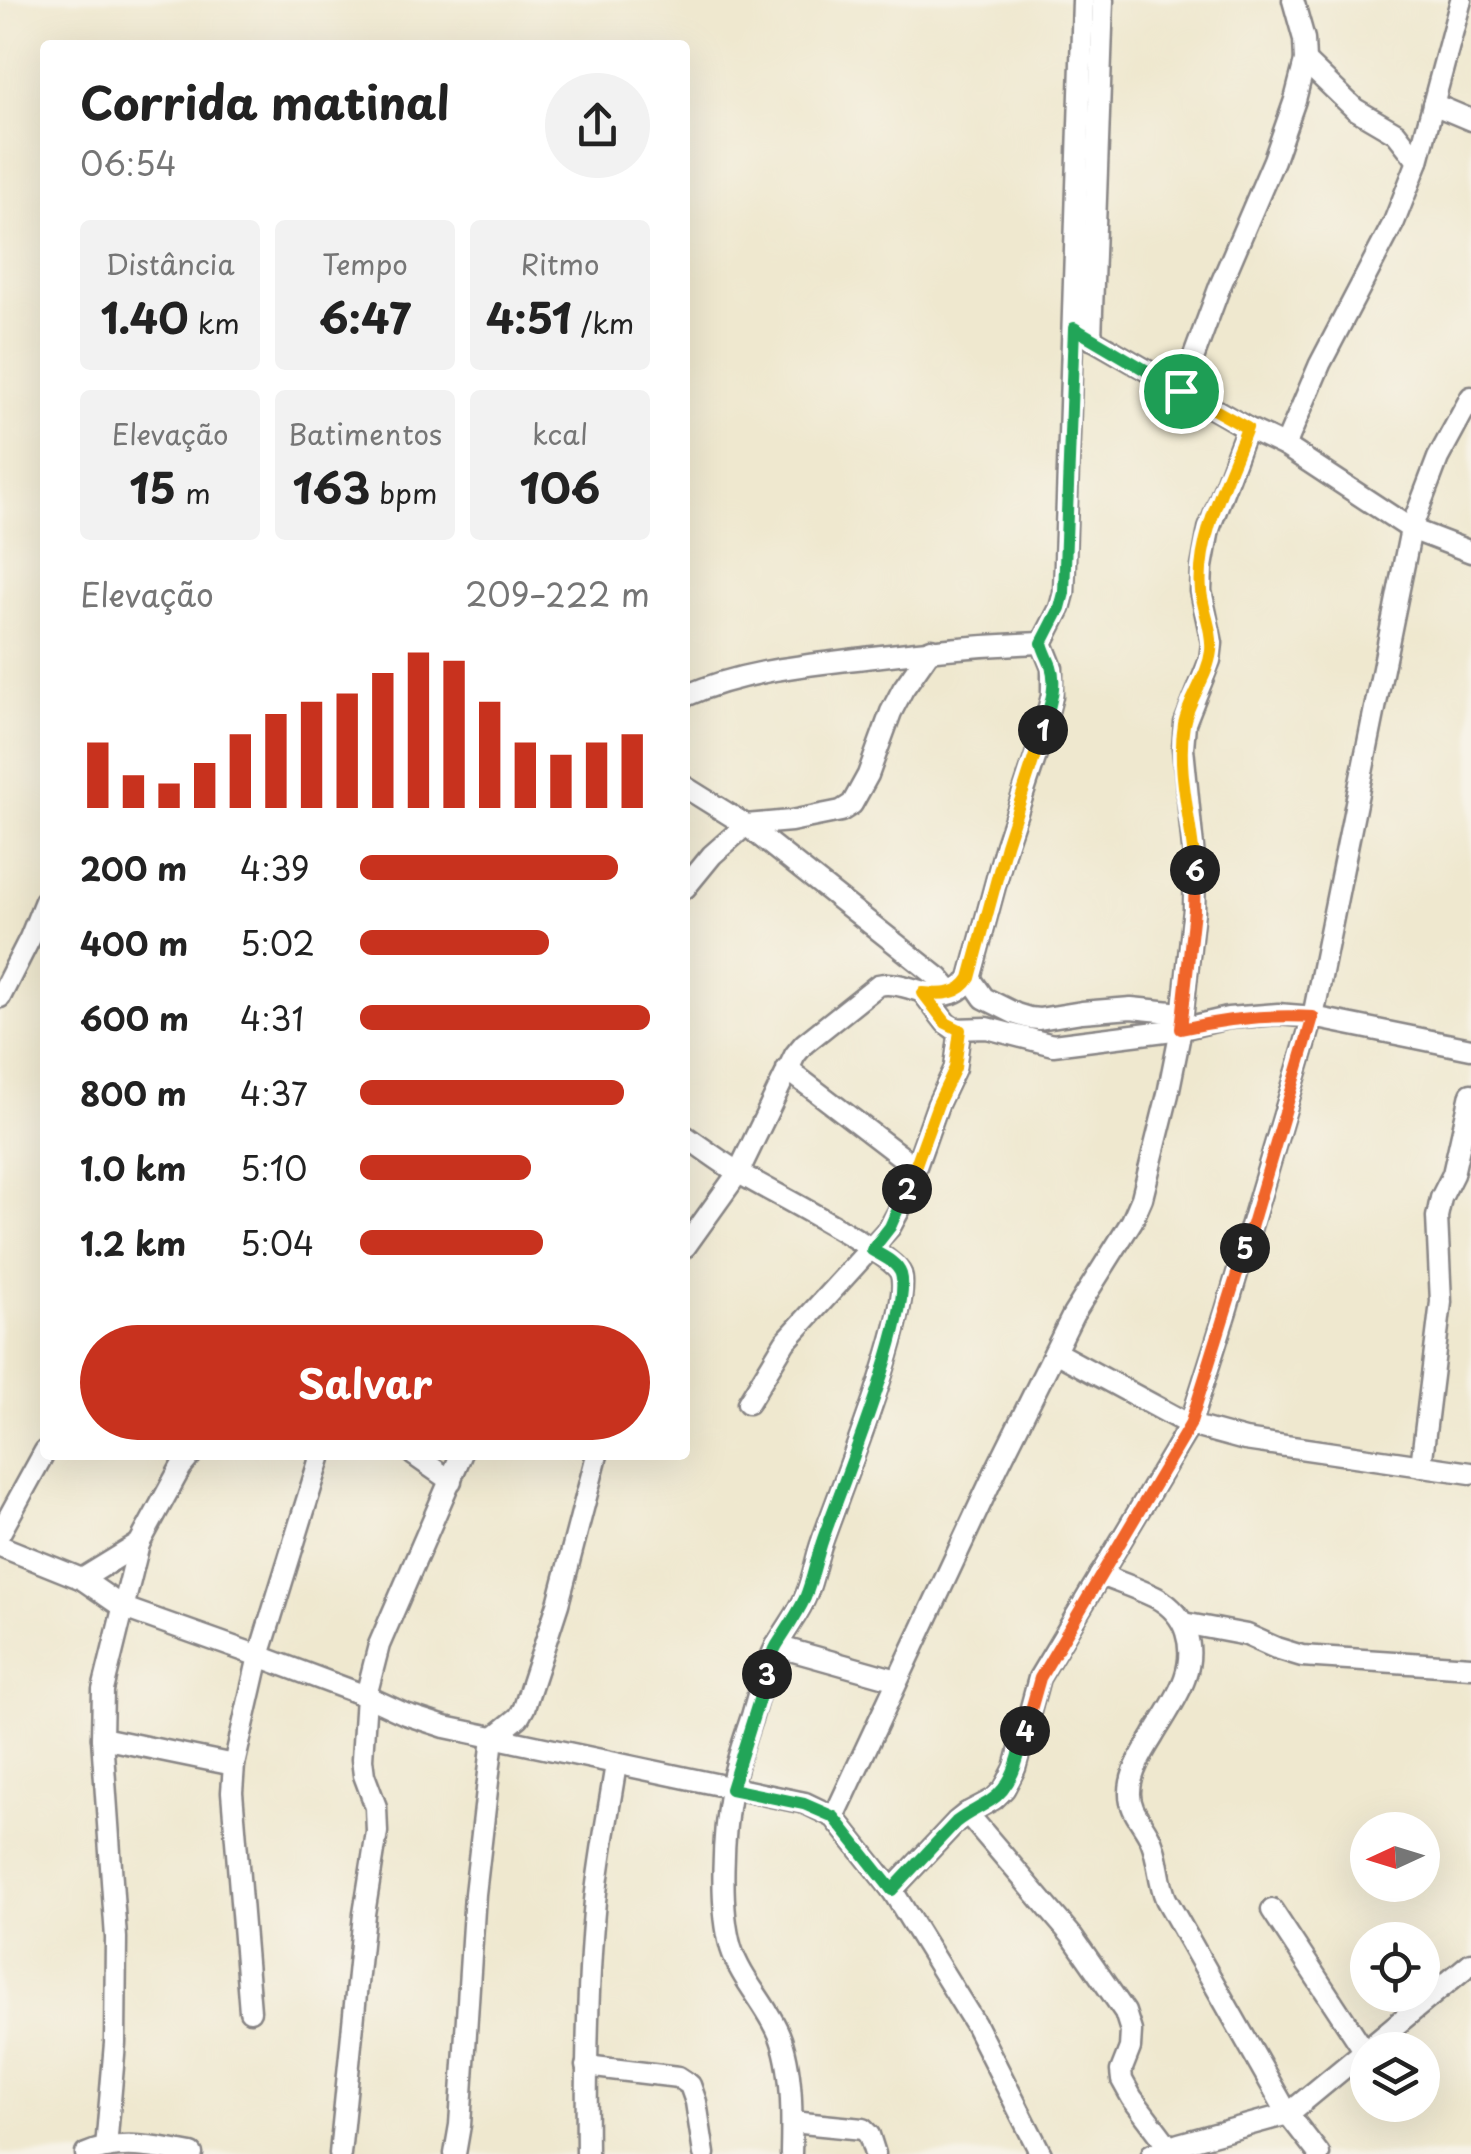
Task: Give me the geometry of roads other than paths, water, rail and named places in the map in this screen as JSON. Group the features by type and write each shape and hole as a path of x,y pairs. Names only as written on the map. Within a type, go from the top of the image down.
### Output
{"street":[{"path":"1082,0 1082,333"},
{"path":"690,1240 738,1173 787,1069 804,1044 878,985 895,984 923,993 952,993 970,978 1052,696 1052,668 1042,643 1064,593 1103,0"},
{"path":"1181,391 1220,286 1286,130 1304,60 1304,39 1293,0"},
{"path":"1285,446 1320,364 1394,222 1418,161 1461,0"},
{"path":"1304,60 1355,109 1396,133 1418,161"},
{"path":"1433,104 1471,120"},
{"path":"1082,333 1285,446 1410,529 1471,552"},
{"path":"892,1890 967,1813 994,1799 1004,1788 1014,1768 1040,1678 1190,1425 1313,1017 1410,529 1438,458 1471,397"},
{"path":"834,1817 1073,1315 1132,1221 1142,1198 1168,1094 1194,910 1195,868 1184,772 1184,723 1210,660 1212,642 1201,591 1202,567 1209,529 1247,428"},
{"path":"690,694 735,678 796,666 931,649 1042,643"},
{"path":"690,882 712,855 746,825 791,821 852,804 868,775 891,712 931,649"},
{"path":"690,790 746,825 952,993"},
{"path":"0,997 40,913"},
{"path":"970,978 984,998 1029,1018 1131,1008 1181,1021"},
{"path":"923,993 946,1023 960,1030 987,1028 1053,1046 1181,1021 1278,1014 1313,1017 1471,1050"},
{"path":"748,1404 785,1342 890,1227 955,1068 960,1030"},
{"path":"787,1069 915,1166"},
{"path":"1420,1466 1441,1302 1437,1217 1453,1174 1471,1094"},
{"path":"690,1139 738,1173 872,1250 898,1267 902,1277 898,1320 874,1396 806,1594 790,1628 776,1646 731,1789 724,1870 730,1946 740,1972 780,2036 788,2075 791,2154"},
{"path":"1055,1352 1190,1425 1245,1440 1471,1474"},
{"path":"0,1533 40,1460"},
{"path":"187,1460 139,1544 103,1690 102,1738 116,1938 115,2043 94,2152 129,2146 192,2154"},
{"path":"250,2012 232,1792 234,1765 260,1656 319,1460"},
{"path":"421,1460 451,1480"},
{"path":"340,2154 364,1914 377,1832 376,1807 362,1759 366,1696 379,1646 460,1460"},
{"path":"455,2154 475,1894 492,1738 519,1717 524,1708 558,1604 596,1460"},
{"path":"82,1579 139,1544"},
{"path":"0,1546 82,1579 124,1608 445,1727 804,1804 834,1817 892,1890 975,2024 1041,2154"},
{"path":"1100,1574 1157,1599 1174,1610 1184,1623 1190,1642 1190,1666 1132,1776 1132,1806 1150,1838 1166,1899 1288,2114 1318,2154"},
{"path":"1184,1623 1247,1635 1302,1656 1471,1667"},
{"path":"776,1646 897,1680"},
{"path":"102,1738 234,1765"},
{"path":"587,2154 586,2066 596,1896 616,1764"},
{"path":"967,1813 1072,1936 1125,2012 1130,2048 1122,2080 1171,2150 1288,2114 1350,2062"},
{"path":"1272,1910 1352,2032"},
{"path":"1386,2032 1471,1963"},
{"path":"586,2066 678,2077 690,2085 704,2154"},
{"path":"792,2122 863,2129 875,2154"}]}
